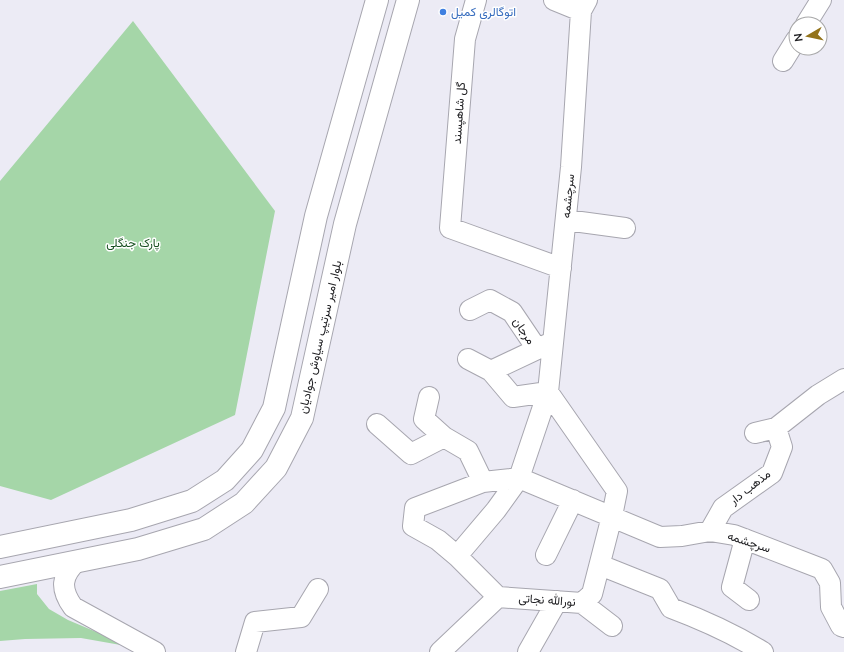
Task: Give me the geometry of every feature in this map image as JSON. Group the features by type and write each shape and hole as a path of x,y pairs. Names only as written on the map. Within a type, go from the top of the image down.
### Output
{"main road":[{"path":"0,547 131,520 192,501 225,480 252,450 274,408 316,216 377,0"},
{"name":"بلوار امیر سرتیپ سیاوش جوادیان","path":"0,577 138,549 204,529 244,503 276,468 302,418 345,224 408,0"}],"street":[{"name":"گل شاهپسند","path":"476,0 465,38 450,228 561,268"},
{"path":"554,0 584,6"},
{"path":"811,16 821,0"},
{"name":"سرچشمه","path":"457,556 496,510 519,478 548,392 545,345 561,268 584,6"},
{"path":"783,61 788,53"},
{"path":"566,220 625,228"},
{"name":"مرجان","path":"470,310 490,300 512,312 545,345"},
{"path":"491,371 545,345"},
{"path":"468,359 491,371 513,397 548,392"},
{"path":"755,433 776,428 818,395 844,379"},
{"name":"نورالله نجاتی","path":"498,597 582,603 592,594 612,516 617,491 548,392"},
{"path":"429,397 424,419 444,437 468,451 483,482"},
{"path":"377,424 411,454 444,437"},
{"name":"مذهب دار","path":"710,531 723,508 772,474 782,447 776,428"},
{"path":"440,652 498,597 457,556 438,540 413,526 415,508 483,482 519,478"},
{"name":"سرچشمه","path":"519,478 612,516 660,538 710,531 734,535 822,568 830,583 831,607 840,626 844,627"},
{"path":"546,555 573,500"},
{"path":"745,539 732,587 750,600"},
{"path":"76,561 69,568 64,578 66,598 72,606 155,652"},
{"path":"600,565 660,589 671,608 696,618 739,645 763,652"},
{"path":"246,652 255,622 301,617 318,589"},
{"path":"530,651 557,601"},
{"path":"582,603 612,626"}],"green space":[{"name":"پارک جنگلی","path":"133,21 275,211 235,415 51,500 0,486 0,181"},
{"path":"37,584 37,594 49,609 68,620 132,647 81,638 0,641 0,591"}],"place":[{"name":"اتوگالری کمیل","path":"443,12"}]}
